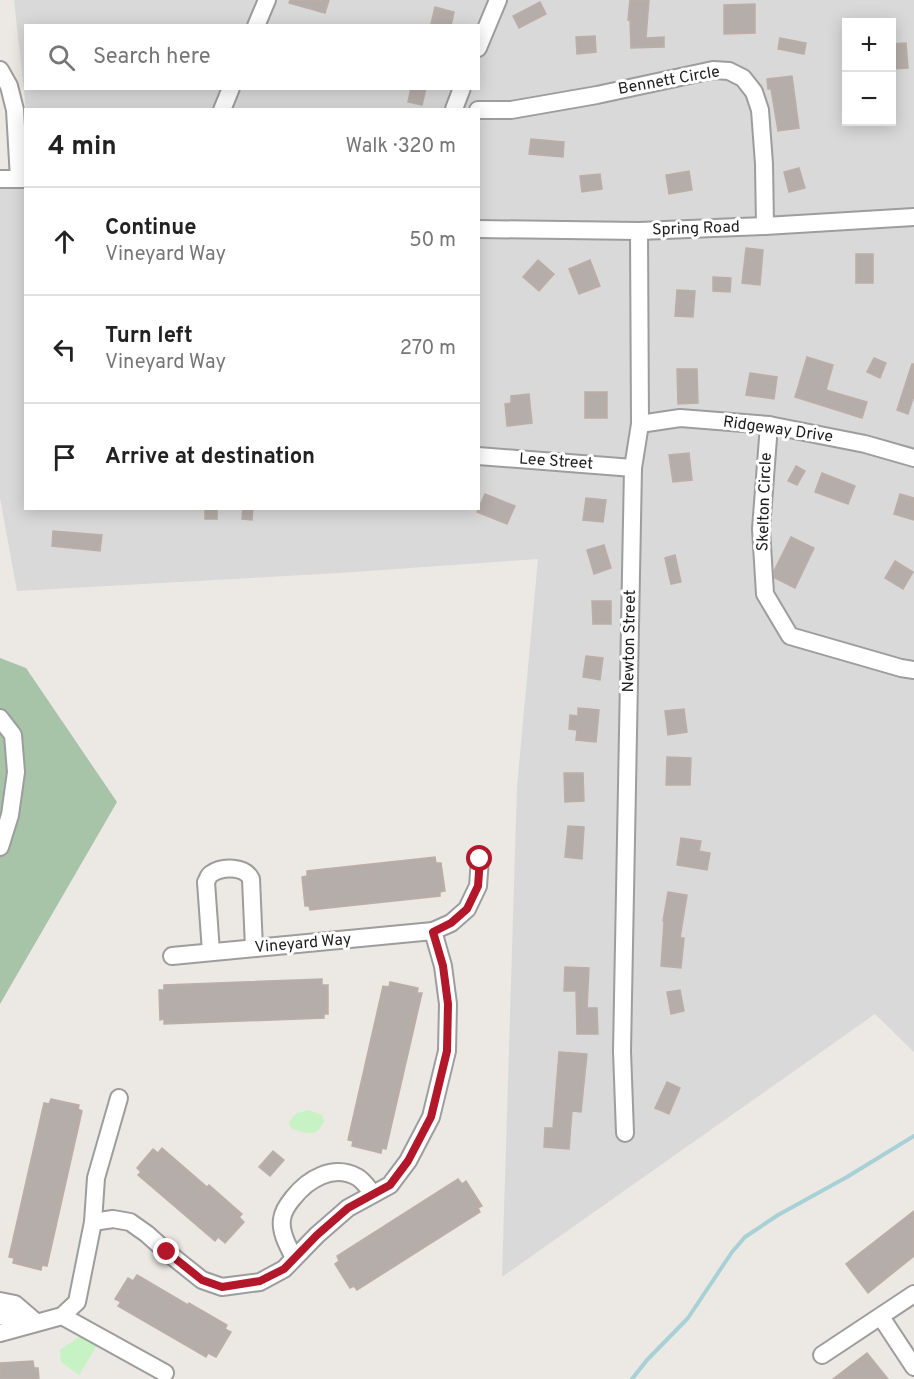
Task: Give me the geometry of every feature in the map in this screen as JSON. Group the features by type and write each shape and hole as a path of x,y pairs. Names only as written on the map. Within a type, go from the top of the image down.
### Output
{"street":[{"path":"257,24 267,0"},
{"path":"480,43 498,0"},
{"path":"0,70 9,86 15,110 22,179 0,179"},
{"name":"Bennett Circle","path":"480,110 511,110 597,95 713,70 729,71 743,78 754,92 760,110 765,226"},
{"path":"223,108 230,90"},
{"path":"456,108 461,90"},
{"name":"Spring Road","path":"480,229 639,231 914,217"},
{"name":"Newton Street","path":"625,1132 622,1051 633,468 640,424 639,231"},
{"name":"Ridgeway Drive","path":"640,424 680,418 770,425 865,444 914,458"},
{"name":"Skelton Circle","path":"770,425 761,529 765,594 790,636 907,669"},
{"name":"Lee Street","path":"480,456 633,468"},
{"path":"0,718 13,735 16,772 10,814 0,847"},
{"name":"Vineyard Way","path":"172,956 433,932 451,923 467,909 478,886 480,859"},
{"path":"211,952 206,882 209,875 218,871 239,868 251,879 254,948"},
{"path":"93,1222 113,1219 130,1222 202,1280 222,1287 260,1281 284,1269 317,1235 348,1208 390,1185 408,1161 431,1117 447,1051 448,1004 443,966 433,932"},
{"path":"0,1333 63,1316 77,1302 93,1222 96,1178 119,1098"},
{"path":"294,1258 282,1228 282,1219 291,1200 307,1184 324,1174 337,1172 359,1178 373,1194"},
{"path":"822,1354 914,1294"},
{"path":"0,1301 15,1304 36,1322"},
{"path":"0,1316 36,1322"},
{"path":"63,1316 165,1373"},
{"path":"881,1317 914,1368"}],"shaded area":[{"path":"14,0 914,0 914,1052 875,1014 502,1277 517,787 538,559 17,591 0,498 0,179 24,178 24,510 480,510 480,108 26,108"}],"green space":[{"path":"0,658 26,668 117,802 0,1004"},
{"path":"309,1110 322,1115 324,1121 318,1130 306,1133 291,1128 289,1122 297,1113"},
{"path":"81,1336 97,1345 79,1375 61,1362 60,1350"}],"building":[{"path":"290,0 329,0 325,13 289,3"},
{"path":"630,0 649,0 646,38 664,37 664,47 631,48 630,20 628,20"},
{"path":"540,2 546,14 519,28 513,16"},
{"path":"755,4 755,33 724,34 724,5"},
{"path":"435,7 454,12 451,24 431,24"},
{"path":"595,36 596,52 577,54 576,37"},
{"path":"780,38 806,43 804,54 778,49"},
{"path":"906,43 908,68 896,69 896,44"},
{"path":"792,76 799,128 778,131 771,89 768,89 767,79"},
{"path":"411,90 426,90 422,105 408,102"},
{"path":"531,139 564,142 563,157 529,154"},
{"path":"799,168 805,188 789,192 784,172"},
{"path":"689,171 692,190 669,194 666,175"},
{"path":"600,174 602,189 582,192 580,176"},
{"path":"746,248 763,250 760,285 742,283"},
{"path":"856,254 873,254 873,283 856,283"},
{"path":"538,260 554,274 539,291 523,277"},
{"path":"590,260 600,286 579,294 569,269"},
{"path":"713,277 731,278 730,292 713,291"},
{"path":"677,290 695,291 693,317 675,316"},
{"path":"807,357 833,365 826,390 867,402 862,418 795,397"},
{"path":"874,358 886,363 880,378 867,372"},
{"path":"912,364 914,364 914,396 908,414 897,410"},
{"path":"677,369 697,369 698,403 678,404"},
{"path":"750,373 777,377 774,399 746,395"},
{"path":"585,392 607,392 607,418 585,418"},
{"path":"529,394 532,423 507,426 505,404 511,403 511,396"},
{"path":"689,453 692,480 673,482 669,455"},
{"path":"796,466 805,471 797,485 788,481"},
{"path":"822,473 855,486 848,504 815,492"},
{"path":"485,494 515,506 507,524 477,512 480,510"},
{"path":"900,494 914,498 914,520 894,514"},
{"path":"586,498 606,500 603,522 583,520"},
{"path":"205,510 217,510 217,519 205,519"},
{"path":"243,510 253,510 252,520 242,519"},
{"path":"53,531 102,535 100,551 52,546"},
{"path":"791,537 814,548 795,588 775,578 774,571"},
{"path":"604,545 611,568 594,574 587,550"},
{"path":"675,555 681,582 671,584 665,558"},
{"path":"895,561 913,572 903,589 885,578"},
{"path":"592,601 611,601 611,624 593,624"},
{"path":"586,656 603,658 600,680 583,677"},
{"path":"578,708 599,710 596,742 576,740 577,730 569,729 570,715 578,716"},
{"path":"684,709 687,732 668,735 665,711"},
{"path":"667,757 691,758 690,785 666,785"},
{"path":"564,773 583,773 584,801 565,802"},
{"path":"568,826 584,827 582,859 565,857"},
{"path":"681,838 701,841 699,851 710,853 707,870 677,865"},
{"path":"435,857 436,863 441,863 445,891 440,892 440,896 310,910 309,906 305,906 302,877 307,876 307,871"},
{"path":"668,892 687,895 680,938 684,938 681,968 661,966 663,921"},
{"path":"565,967 589,968 587,1008 597,1008 598,1034 577,1034 576,991 564,991"},
{"path":"322,979 322,985 328,985 328,1014 324,1014 324,1018 164,1024 164,1019 160,1020 159,990 164,990 164,985"},
{"path":"390,982 418,988 417,993 422,993 386,1149 382,1148 381,1153 352,1146 353,1141 348,1140 383,986 389,987"},
{"path":"680,990 684,1011 671,1014 667,992"},
{"path":"559,1052 587,1054 581,1112 572,1111 569,1149 544,1147 545,1128 553,1128"},
{"path":"667,1082 680,1088 669,1114 655,1108"},
{"path":"51,1099 79,1105 78,1109 82,1111 47,1266 42,1265 41,1270 13,1263 14,1258 9,1257 44,1103 49,1104"},
{"path":"162,1148 242,1214 239,1217 244,1222 225,1243 218,1237 215,1241 138,1175 141,1172 137,1168 153,1149 158,1153"},
{"path":"273,1151 284,1160 270,1176 259,1167"},
{"path":"458,1179 462,1184 466,1181 482,1206 478,1208 480,1212 357,1290 354,1286 350,1288 335,1264 339,1261 337,1256"},
{"path":"914,1211 914,1256 868,1293 846,1264"},
{"path":"137,1275 227,1325 225,1329 231,1332 216,1357 208,1353 206,1357 118,1306 121,1302 115,1299 128,1278 133,1281"},
{"path":"867,1353 888,1379 833,1379"},
{"path":"33,1361 34,1368 38,1368 39,1379 0,1379 0,1363"}],"waterway":[{"path":"632,1379 688,1318 732,1252 745,1237 778,1215 914,1136"}],"route":[{"path":"167,1252 202,1280 222,1287 260,1281 284,1269 317,1235 348,1208 390,1185 408,1161 431,1117 447,1051 448,1004 443,966 433,932 451,923 467,909 478,886 480,859"}]}
